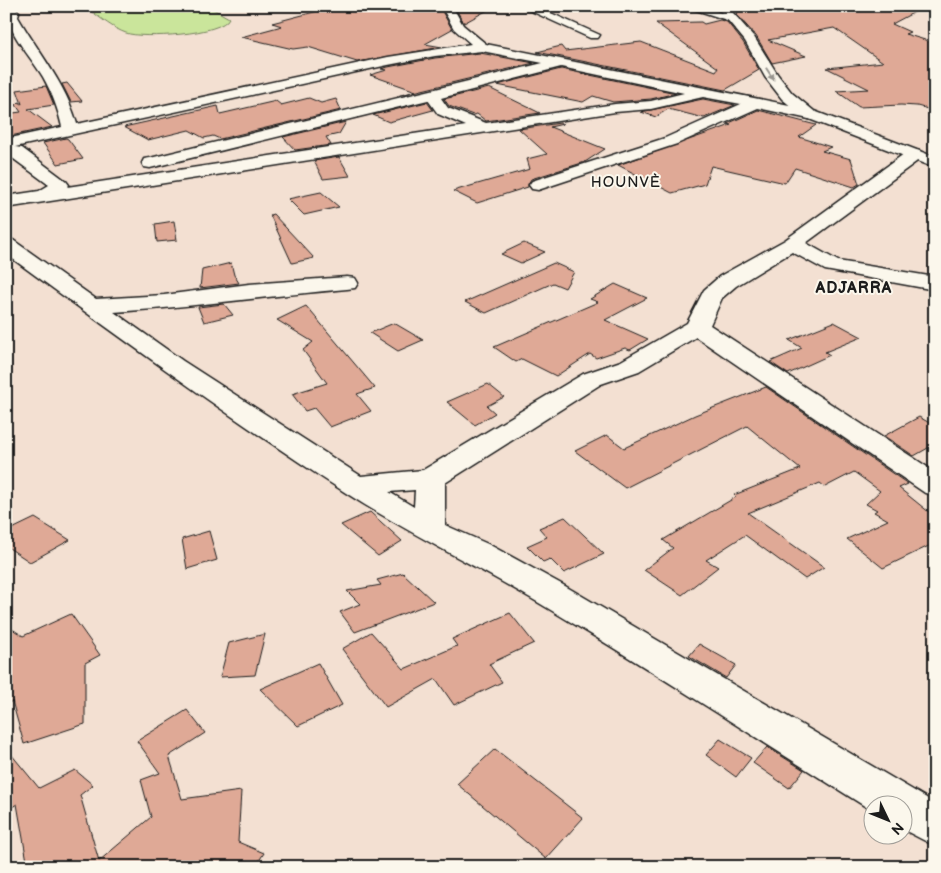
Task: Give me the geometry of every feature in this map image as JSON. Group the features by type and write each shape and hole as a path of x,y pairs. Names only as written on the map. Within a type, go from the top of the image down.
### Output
{"street":[{"path":"446,6 451,32"},
{"path":"525,6 594,35"},
{"path":"689,6 733,13 772,77 786,96 809,114"},
{"path":"721,6 733,13 811,99 821,106 928,157"},
{"path":"8,13 33,54 50,76 71,130"},
{"path":"451,32 482,48 700,94 809,114 928,157"},
{"path":"406,56 451,32"},
{"path":"53,190 10,149 34,138 332,74 406,56 437,51 482,48"},
{"path":"6,202 435,93 557,64"},
{"path":"435,93 434,98 443,111"},
{"path":"53,190 615,108 651,105 700,94"},
{"path":"402,102 443,111 484,128"},
{"path":"538,185 657,147 754,104"},
{"path":"356,486 430,479 592,380 630,366 697,328 712,295 728,281 792,244 928,157"},
{"path":"6,244 94,306 174,366 356,486 429,530 510,570 885,796"},
{"path":"792,244 832,266 935,284"},
{"path":"94,306 171,302 249,291 347,283"},
{"path":"697,328 935,486"},
{"path":"429,530 430,479"},
{"path":"914,813 935,826"}],"green space":[{"path":"90,6 208,6 229,18 223,24 198,32 148,36 135,35 112,26 90,10"}],"building":[{"path":"357,6 439,6 452,29 425,44 442,47 357,62 308,47 293,49 241,37 282,26 272,23 318,11"},
{"path":"454,6 495,6 464,23"},
{"path":"739,6 926,6 892,24 910,32 905,34 935,43 935,111 917,106 901,105 859,107 836,91 869,89 827,68 883,62 834,28 768,40 806,56 772,63 756,36 737,15"},
{"path":"720,20 727,22 743,42 759,70 725,90 537,52 561,46 565,51 641,42 716,71 718,68 656,23 701,22 704,24"},
{"path":"480,53 534,63 397,96 416,91 370,75 387,70 381,69 388,67 435,58"},
{"path":"561,69 676,93 651,99 613,102 593,96 583,102 497,85"},
{"path":"67,83 82,101 71,102 62,84"},
{"path":"46,86 54,105 28,109 52,127 6,137 6,125 11,122 6,118 6,114 21,112 16,105 19,102 22,104 17,90"},
{"path":"489,88 540,113 486,121 477,114 473,115 449,106 444,99"},
{"path":"309,98 321,103 336,99 341,110 220,139 213,136 204,138 189,130 148,140 124,127 218,106 220,114 276,101 281,105"},
{"path":"703,99 735,105 704,118 668,109 656,117 641,112"},
{"path":"427,102 433,110 389,122 373,115"},
{"path":"758,110 816,125 799,137 831,147 822,151 851,159 859,184 854,187 795,168 785,183 711,166 705,184 672,193 618,165 731,125 727,124"},
{"path":"346,122 339,134 326,137 331,145 295,150 283,137"},
{"path":"563,124 550,127 605,149 585,162 531,179 528,187 477,203 453,191 530,169 527,159 547,154 519,129"},
{"path":"66,138 83,159 58,164 43,143"},
{"path":"339,157 350,176 323,179 314,161"},
{"path":"321,192 339,207 304,215 288,199"},
{"path":"273,214 314,258 292,263 270,215"},
{"path":"174,221 177,240 157,242 155,224"},
{"path":"524,243 545,252 521,263 501,254"},
{"path":"231,263 234,275 239,283 200,288 202,270"},
{"path":"554,263 574,272 565,288 553,283 486,313 465,302"},
{"path":"615,284 647,298 605,320 648,339 630,350 625,348 596,358 590,354 556,376 522,359 516,362 494,347 598,302 590,299"},
{"path":"224,304 233,315 204,322 198,307"},
{"path":"306,306 375,388 357,394 371,411 330,427 314,408 305,411 292,394 327,383 303,350 313,342 277,320"},
{"path":"834,322 862,337 825,352 830,355 788,374 770,362 802,348 789,340"},
{"path":"394,323 423,340 398,351 370,333"},
{"path":"488,384 504,397 487,406 495,413 475,425 447,402"},
{"path":"766,387 908,484 899,488 935,517 935,543 883,568 847,539 888,520 874,512 877,510 866,504 880,491 854,472 825,487 820,483 748,513 824,567 805,579 745,535 706,560 718,567 682,595 644,570 673,548 663,540 736,497 734,495 800,469 747,426 625,488 575,451 607,435 624,448 695,415"},
{"path":"919,417 935,426 935,444 914,456 884,436"},
{"path":"370,512 402,541 378,556 341,525"},
{"path":"565,517 604,554 564,573 550,559 543,562 527,546 547,537 539,528"},
{"path":"35,518 70,540 30,562 6,546 6,532"},
{"path":"209,531 217,560 187,569 182,539"},
{"path":"403,573 434,602 355,632 340,612 360,604 347,591 381,585 377,580"},
{"path":"510,613 534,643 489,664 502,682 454,705 436,679 386,707 342,649 371,632 404,669 457,646 452,639"},
{"path":"71,614 100,655 85,663 85,724 24,744 12,701 6,705 6,625 23,636"},
{"path":"265,634 255,675 220,677 229,643"},
{"path":"699,644 736,665 726,678 689,656"},
{"path":"318,663 342,705 298,726 260,689"},
{"path":"187,710 205,733 169,756 182,799 241,791 238,842 264,853 255,867 28,867 17,804 6,811 6,748 39,788 75,770 93,785 80,795 99,861 151,817 141,780 160,773 137,741"},
{"path":"720,739 751,758 736,777 706,755"},
{"path":"767,747 804,770 789,788 753,763"},
{"path":"495,749 583,818 546,859 457,784"}],"district":[{"name":"HOUNVÈ","path":"626,182"},
{"name":"ADJARRA","path":"854,287"}]}
